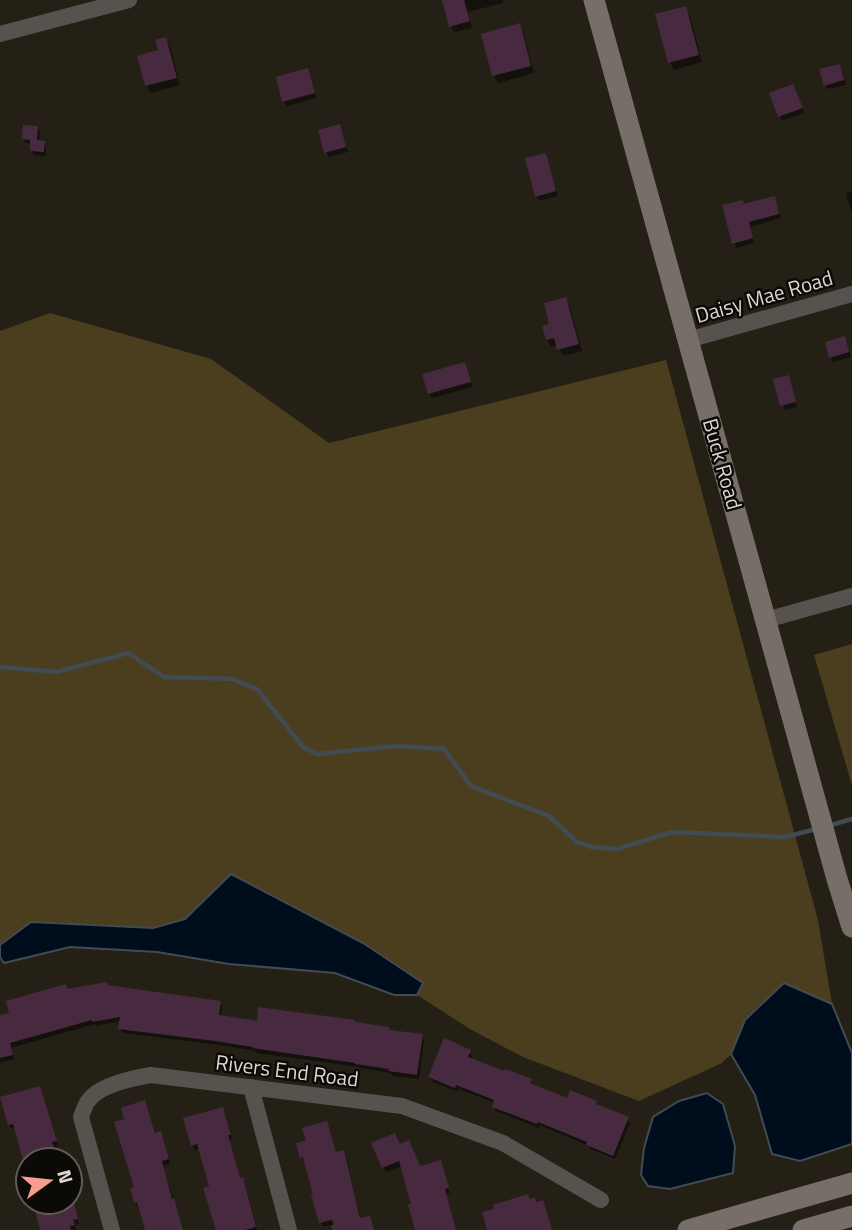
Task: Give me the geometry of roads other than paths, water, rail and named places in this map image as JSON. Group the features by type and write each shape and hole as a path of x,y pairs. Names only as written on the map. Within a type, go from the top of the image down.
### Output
{"street":[{"path":"0,34 129,0"},
{"name":"Buck Road","path":"594,0 852,927"},
{"name":"Daisy Mae Road","path":"688,340 852,294"},
{"path":"766,620 852,596"},
{"name":"Rivers End Road","path":"112,1230 81,1117 88,1100 106,1087 151,1075 402,1107 503,1143 601,1200"},
{"path":"251,1087 289,1230"},
{"path":"688,1230 852,1183"},
{"path":"803,1230 852,1216"}],"water":[{"path":"231,874 363,943 423,983 417,995 394,995 335,973 229,964 157,952 70,947 4,963 0,957 0,945 31,922 153,928 185,919"},
{"path":"784,983 832,1004 852,1053 852,1144 800,1161 772,1154 755,1095 731,1054 745,1020"},
{"path":"707,1093 723,1104 735,1146 733,1173 670,1189 648,1186 641,1175 644,1148 653,1117 679,1101"}],"waterway":[{"path":"0,667 56,672 128,653 164,677 232,679 257,689 303,747 317,754 397,746 444,749 471,786 549,816 577,842 591,847 617,849 672,832 785,837 816,829"},
{"path":"828,826 852,819"}]}
